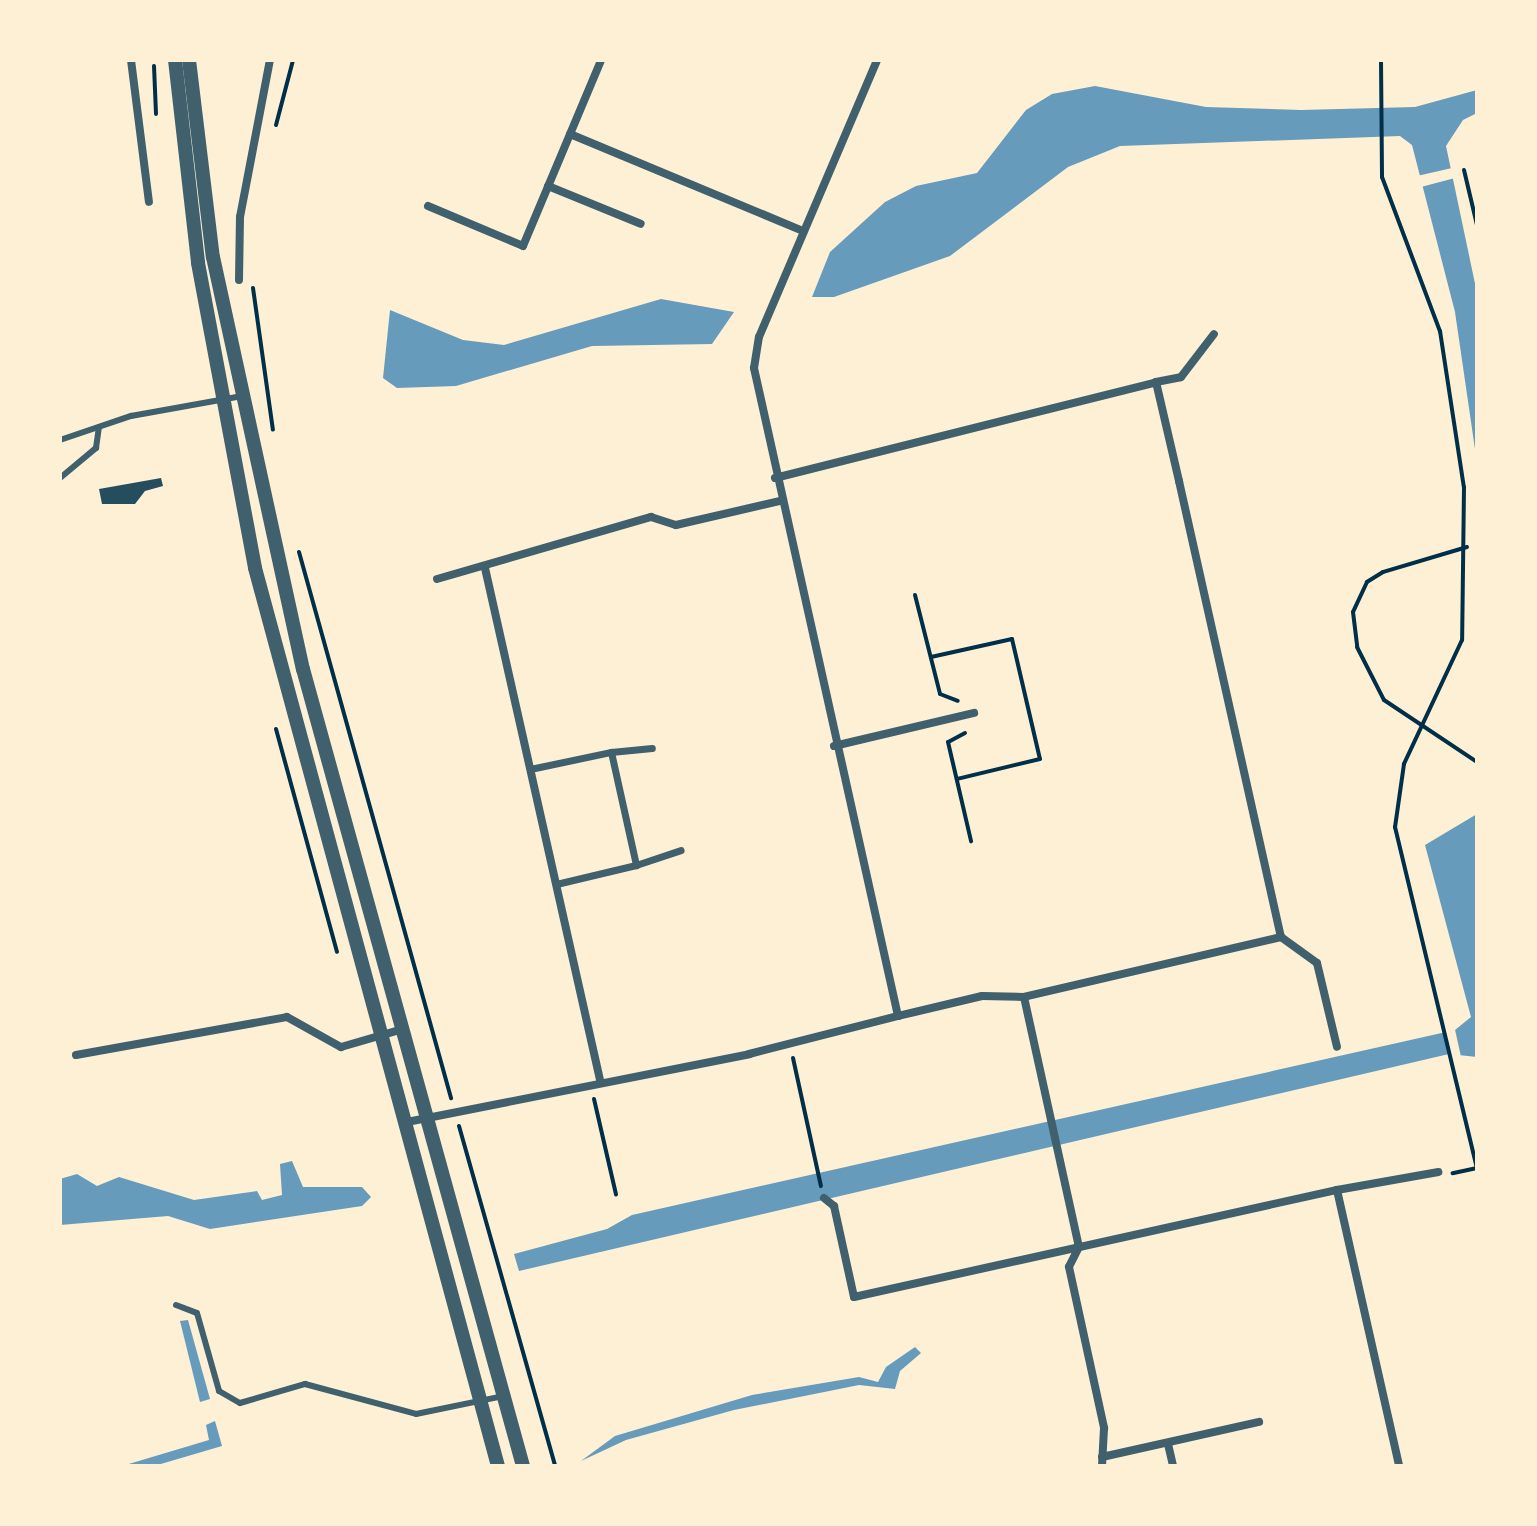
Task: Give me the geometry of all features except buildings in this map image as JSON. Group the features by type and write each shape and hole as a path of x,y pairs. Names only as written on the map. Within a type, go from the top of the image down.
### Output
{"street":[{"path":"131,60 149,202"},
{"path":"175,60 221,401 255,568 384,1035 498,1466"},
{"path":"189,60 202,196 242,396 303,669 523,1466"},
{"path":"239,280 240,217 270,60"},
{"path":"428,206 523,246 601,60"},
{"path":"877,60 803,231 754,368 834,746 898,1016"},
{"path":"570,134 803,231"},
{"path":"548,186 641,224"},
{"path":"775,478 1181,377 1214,334"},
{"path":"1156,382 1281,937 1317,963 1337,1047"},
{"path":"437,579 485,568 651,517 676,525 780,501"},
{"path":"485,568 556,884 595,1080"},
{"path":"834,746 974,713"},
{"path":"530,769 611,752 652,748"},
{"path":"611,752 636,865"},
{"path":"556,884 636,865 681,850"},
{"path":"407,1122 595,1080 789,1043 982,996 1024,997 1281,937"},
{"path":"1024,997 1079,1247 1069,1267 1104,1428 1102,1462 1259,1422"},
{"path":"76,1055 287,1017 341,1047 403,1029"},
{"path":"824,1198 834,1206 854,1297 1337,1190 1438,1172"},
{"path":"1337,1190 1399,1466"},
{"path":"1168,1444 1173,1466"}],"lane":[{"path":"60,440 99,427 242,396"},
{"path":"60,478 96,448 99,427"},
{"path":"176,1305 197,1313 219,1391 240,1403 305,1384 402,1413 504,1396"}],"path":[{"path":"273,141 293,60"},
{"path":"1381,60 1379,134 1386,193 1440,331 1467,547 1462,640 1404,764 1395,827 1449,1026 1477,1168 1438,1172"},
{"path":"1464,170 1477,225"},
{"path":"253,280 274,436"},
{"path":"297,542 555,1466"},
{"path":"1467,547 1383,572 1367,582 1353,612 1372,684 1420,728 1477,762"},
{"path":"931,657 1012,639 1040,759 957,779"},
{"path":"789,1043 819,1174"},
{"path":"595,1080 616,1194"},
{"path":"1477,1169 1477,1190"}],"water":[{"path":"1095,86 1206,107 1301,110 1415,107 1477,90 1477,113 1463,120 1446,146 1477,293 1477,463 1455,312 1412,145 1400,136 1120,146 1068,167 950,256 834,297 812,297 830,252 885,202 916,186 977,173 1026,110 1052,94"},
{"path":"661,299 734,312 712,344 592,346 456,386 397,388 383,378 390,310 463,340 504,345"},
{"path":"1477,814 1477,1057 1449,1054 519,1271 514,1254 607,1229 632,1215 1455,1030 1471,1017 1425,845"},
{"path":"292,1161 303,1187 362,1187 371,1197 362,1206 210,1229 168,1216 60,1225 60,1179 77,1174 97,1186 119,1177 194,1200 257,1191 262,1200 282,1195 280,1164"},
{"path":"188,1320 210,1399 200,1402 180,1321"},
{"path":"915,1347 921,1353 900,1371 895,1389 859,1385 734,1410 626,1440 581,1461 615,1436 752,1395 859,1377 878,1382 886,1367"},
{"path":"215,1421 222,1446 154,1466 122,1466 209,1440 206,1425"}],"pier":[{"path":"1452,168 1455,178 1421,187 1417,176"},
{"path":"1454,1025 1461,1057 1449,1058 1443,1029"}]}
